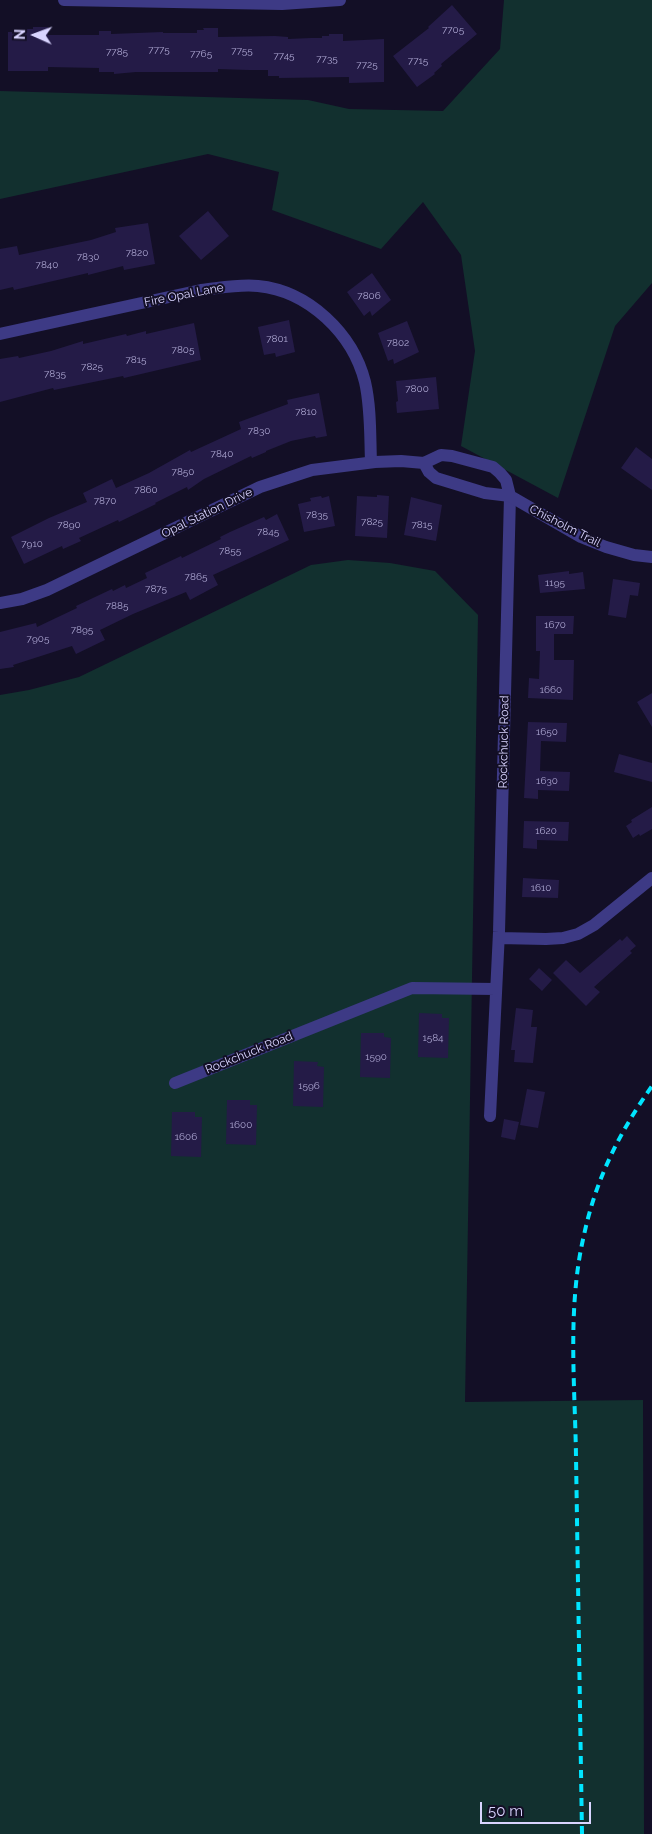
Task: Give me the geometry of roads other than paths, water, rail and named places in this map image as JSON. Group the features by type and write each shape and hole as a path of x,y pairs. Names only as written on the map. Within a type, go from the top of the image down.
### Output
{"street":[{"path":"64,0 282,4 340,0"},
{"name":"Fire Opal Lane","path":"0,334 201,290 228,286 258,286 277,290 296,297 317,309 335,327 359,362 366,384 371,462"},
{"name":"Opal Station Drive","path":"0,603 22,599 47,590 260,487 312,470 371,462 401,461 424,463 441,455 452,456 493,467 506,480 510,496"},
{"path":"424,463 429,472 436,478 485,493 510,496"},
{"name":"Chisholm Trail","path":"510,496 581,537 634,555 652,557"},
{"name":"Rockchuck Road","path":"490,1116 499,938 510,496"},
{"path":"499,938 546,939 563,938 578,934 594,925 652,878"},
{"name":"Rockchuck Road","path":"175,1083 412,988 496,989"}],"railway":[{"path":"582,1834 573,1346 575,1290 584,1235 602,1176 619,1139 652,1086"}]}
